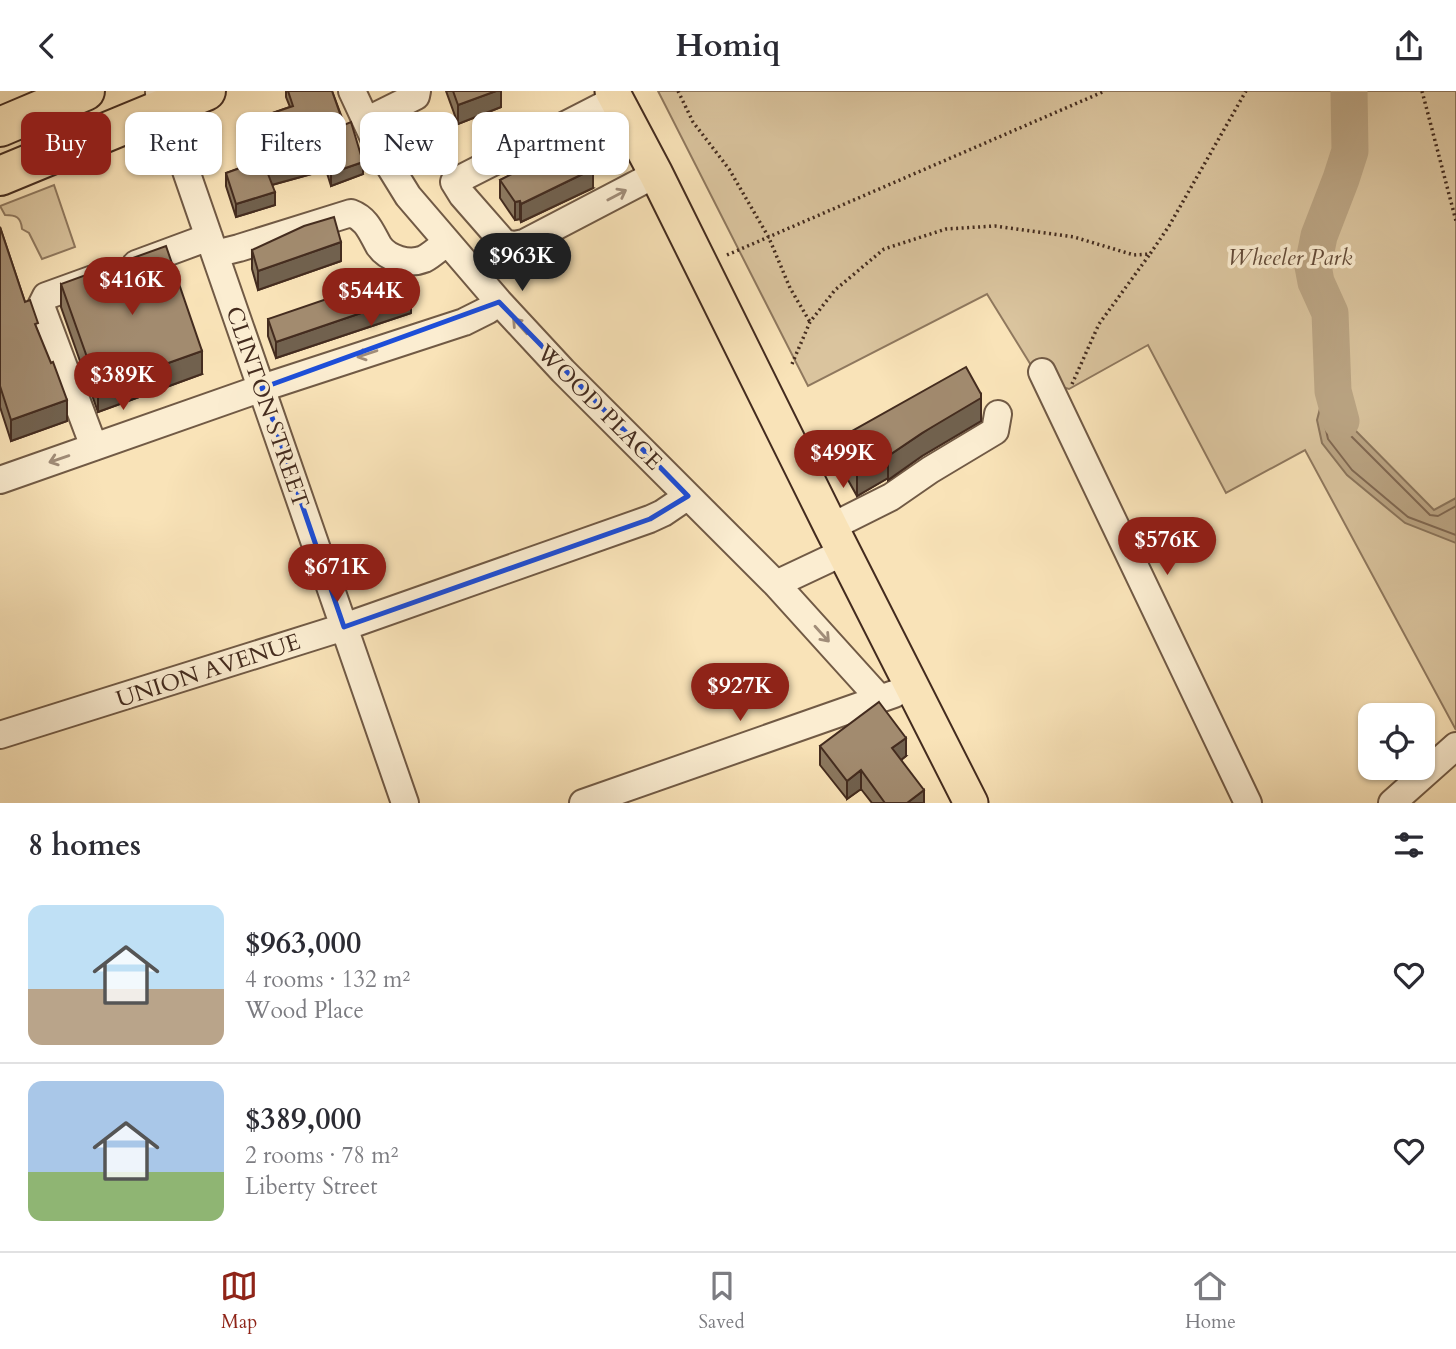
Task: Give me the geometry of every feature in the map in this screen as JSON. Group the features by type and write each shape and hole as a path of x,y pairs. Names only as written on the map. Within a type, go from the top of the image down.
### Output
{"highway":[{"path":"6,125 85,91"},
{"path":"0,176 161,99 206,91"}],"main road":[{"path":"614,95 971,803"}],"street":[{"name":"WOOD PLACE","path":"352,91 362,112"},
{"path":"384,112 416,96 417,91"},
{"path":"584,112 614,95"},
{"name":"CLINTON STREET","path":"161,99 405,803"},
{"path":"414,203 472,174"},
{"path":"454,182 504,243 514,245 524,243 656,174"},
{"name":"WOOD PLACE","path":"395,175 414,203 539,347 776,584 880,699"},
{"path":"486,175 482,194 507,228 517,232 556,213 579,215"},
{"path":"94,447 41,306 46,296 162,255 212,246 239,248 351,213 359,216 372,230 380,247 387,254 400,260 424,259 447,242"},
{"path":"0,480 262,388 464,322 499,302"},
{"path":"1042,372 1248,803"},
{"path":"776,584 891,497 995,431 998,414"},
{"name":"UNION AVENUE","path":"0,735 344,627 650,519 688,496"},
{"path":"583,803 913,688"},
{"path":"1392,803 1456,746"}],"path":[{"path":"678,91 694,122 729,169 769,238 790,288 810,321"},
{"path":"727,255 1105,91"},
{"path":"1069,390 1099,324 1169,226 1246,91"},
{"path":"1422,91 1456,221"},
{"path":"792,364 810,321 835,290 884,249 946,229 995,226 1074,237 1134,255 1150,254"}],"highlighted area":[{"path":"499,302 688,496 650,519 344,627 262,388"}],"green space":[{"name":"Wheeler Park","path":"658,91 1456,91 1456,730 1305,450 1226,493 1148,345 1069,389 1050,396 987,294 808,386"},
{"path":"54,185 75,247 42,259 29,233 22,229 19,219 5,215 0,206"}],"water":[{"path":"1332,371 1349,424 1434,510 1456,498 1456,543 1405,523 1347,475 1322,443 1317,420"}],"building":[{"path":"288,91 332,91 339,112 275,112 293,106"},
{"path":"453,91 496,91 458,105"},
{"path":"351,122 360,152 360,163 346,168 346,124"},
{"path":"236,169 236,175 268,175 275,192 236,204 226,173"},
{"path":"510,175 581,175 521,204 520,201 515,202 500,180"},
{"path":"334,217 341,242 258,271 252,250 304,226"},
{"path":"0,227 25,302 30,300 38,323 35,324 67,400 11,420 0,386"},
{"path":"166,246 202,351 98,388 61,284"},
{"path":"402,271 411,296 276,342 268,319"},
{"path":"966,367 981,398 888,456 857,472 838,439"},
{"path":"879,702 906,738 892,748 924,790 907,803 885,803 861,770 847,781 820,746"}],"waterway":[{"path":"1341,421 1333,391 1330,313 1316,282 1313,266 1319,236 1350,151 1349,91"}]}
